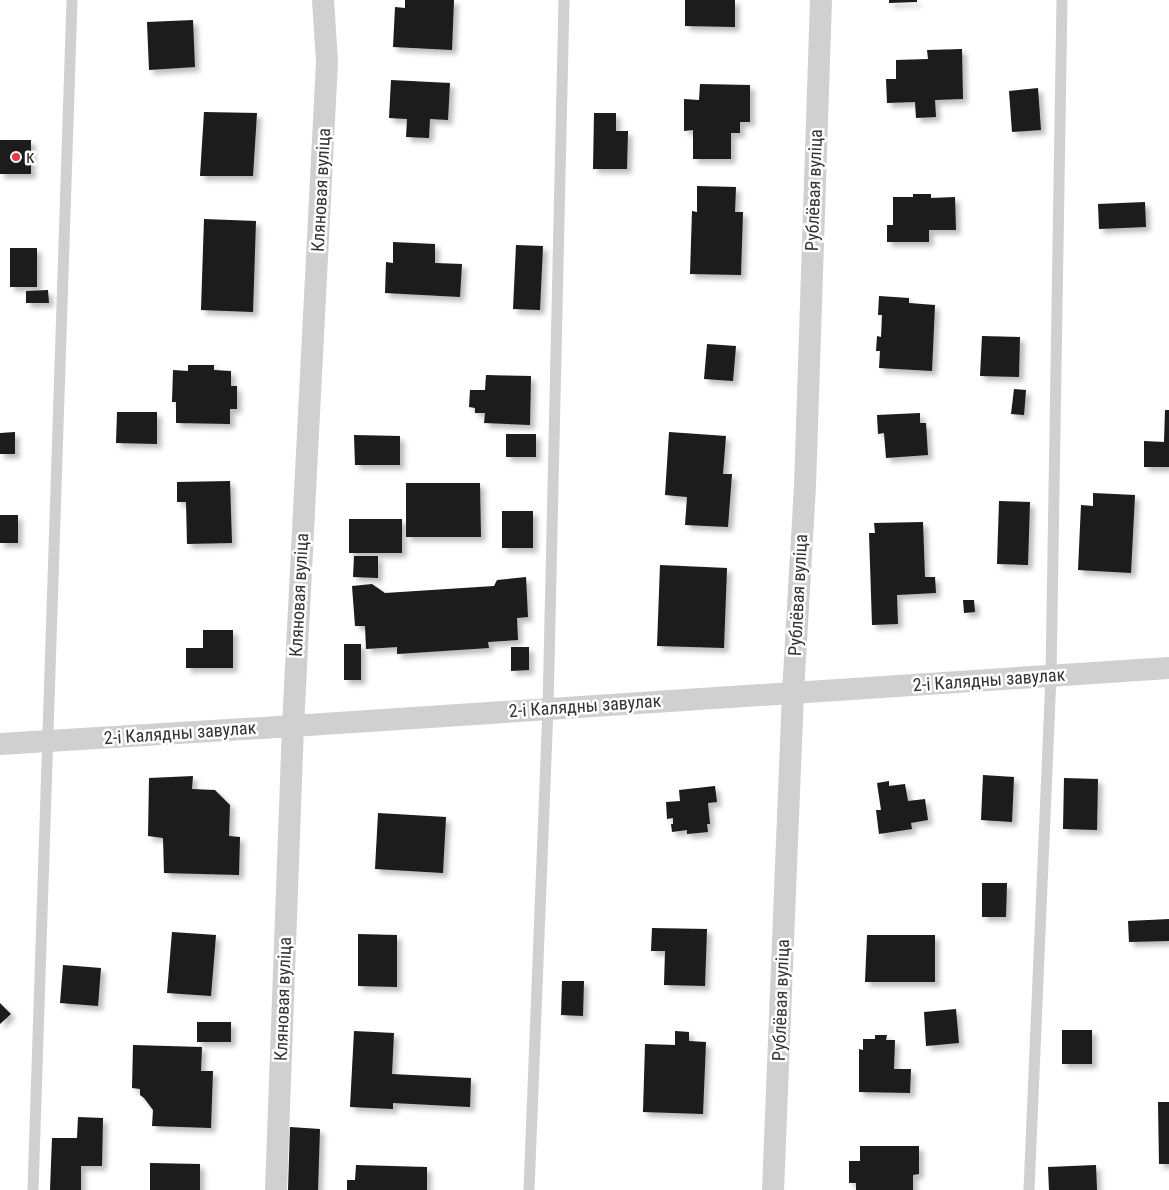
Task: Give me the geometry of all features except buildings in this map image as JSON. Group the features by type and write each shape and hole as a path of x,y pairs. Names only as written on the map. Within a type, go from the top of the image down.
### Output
{"street":[{"name":"Кляновая вуліца","path":"276,1190 292,726 327,62 323,0"},
{"name":"Рублёвая вуліца","path":"774,1190 793,692 805,486 821,0"},
{"name":"2-і Калядны завулак","path":"0,744 1169,668"}],"lane":[{"path":"33,1190 72,0"},
{"path":"529,1190 548,708 564,0"},
{"path":"1029,1190 1051,676 1062,0"}],"place":[{"name":"к","path":"16,157"}]}
